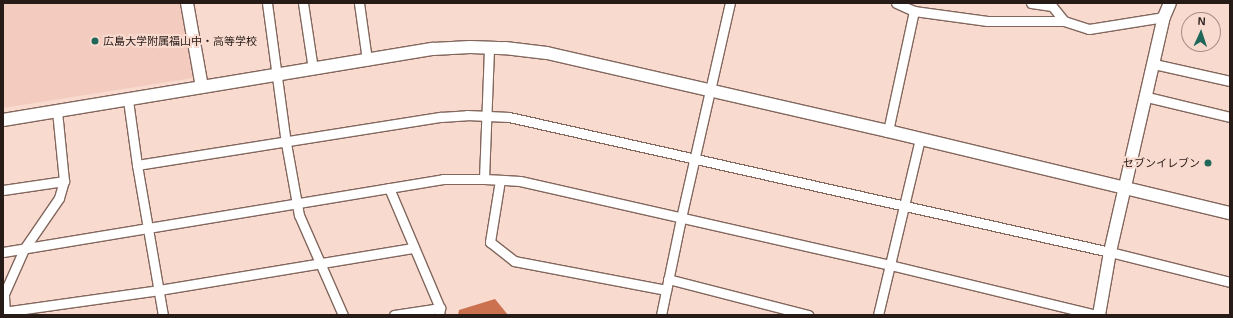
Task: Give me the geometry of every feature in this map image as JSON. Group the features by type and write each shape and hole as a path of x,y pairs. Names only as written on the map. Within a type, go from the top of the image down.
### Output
{"street":[{"path":"187,3 202,87"},
{"path":"267,3 286,143 299,215 343,315"},
{"path":"303,3 313,69"},
{"path":"359,3 367,60"},
{"path":"661,315 681,218 696,159 730,3"},
{"path":"896,3 914,11 987,21 1064,21 1089,30 1164,16"},
{"path":"1031,3 1052,6 1064,21"},
{"path":"1099,315 1110,252 1147,97 1164,16 1170,3"},
{"path":"888,131 914,11"},
{"path":"484,179 489,47"},
{"path":"3,120 433,49 489,47 547,53 711,92 888,131 1230,213"},
{"path":"1154,64 1230,81"},
{"path":"1147,97 1230,117"},
{"path":"128,100 137,165 163,315"},
{"path":"57,112 64,181 59,198 24,249 4,294 4,313 159,290 413,248"},
{"path":"137,165 286,143 441,117 487,115 534,121 1110,252 1230,282"},
{"path":"878,315 920,139"},
{"path":"3,252 297,205 443,179 520,181 890,264 1096,315"},
{"path":"500,180 490,242 514,261 666,290"},
{"path":"3,190 64,181"},
{"path":"389,188 439,312 394,315"},
{"path":"668,279 808,315"}],"shaded area":[{"name":"広島大学附属福山中・高等学校","path":"3,3 180,3 193,78 3,108"},
{"path":"495,299 508,315 458,315 459,310"}],"place":[{"name":"広島大学附属福山中・高等学校","path":"95,41"},
{"name":"セブンイレブン","path":"1208,163"}]}
